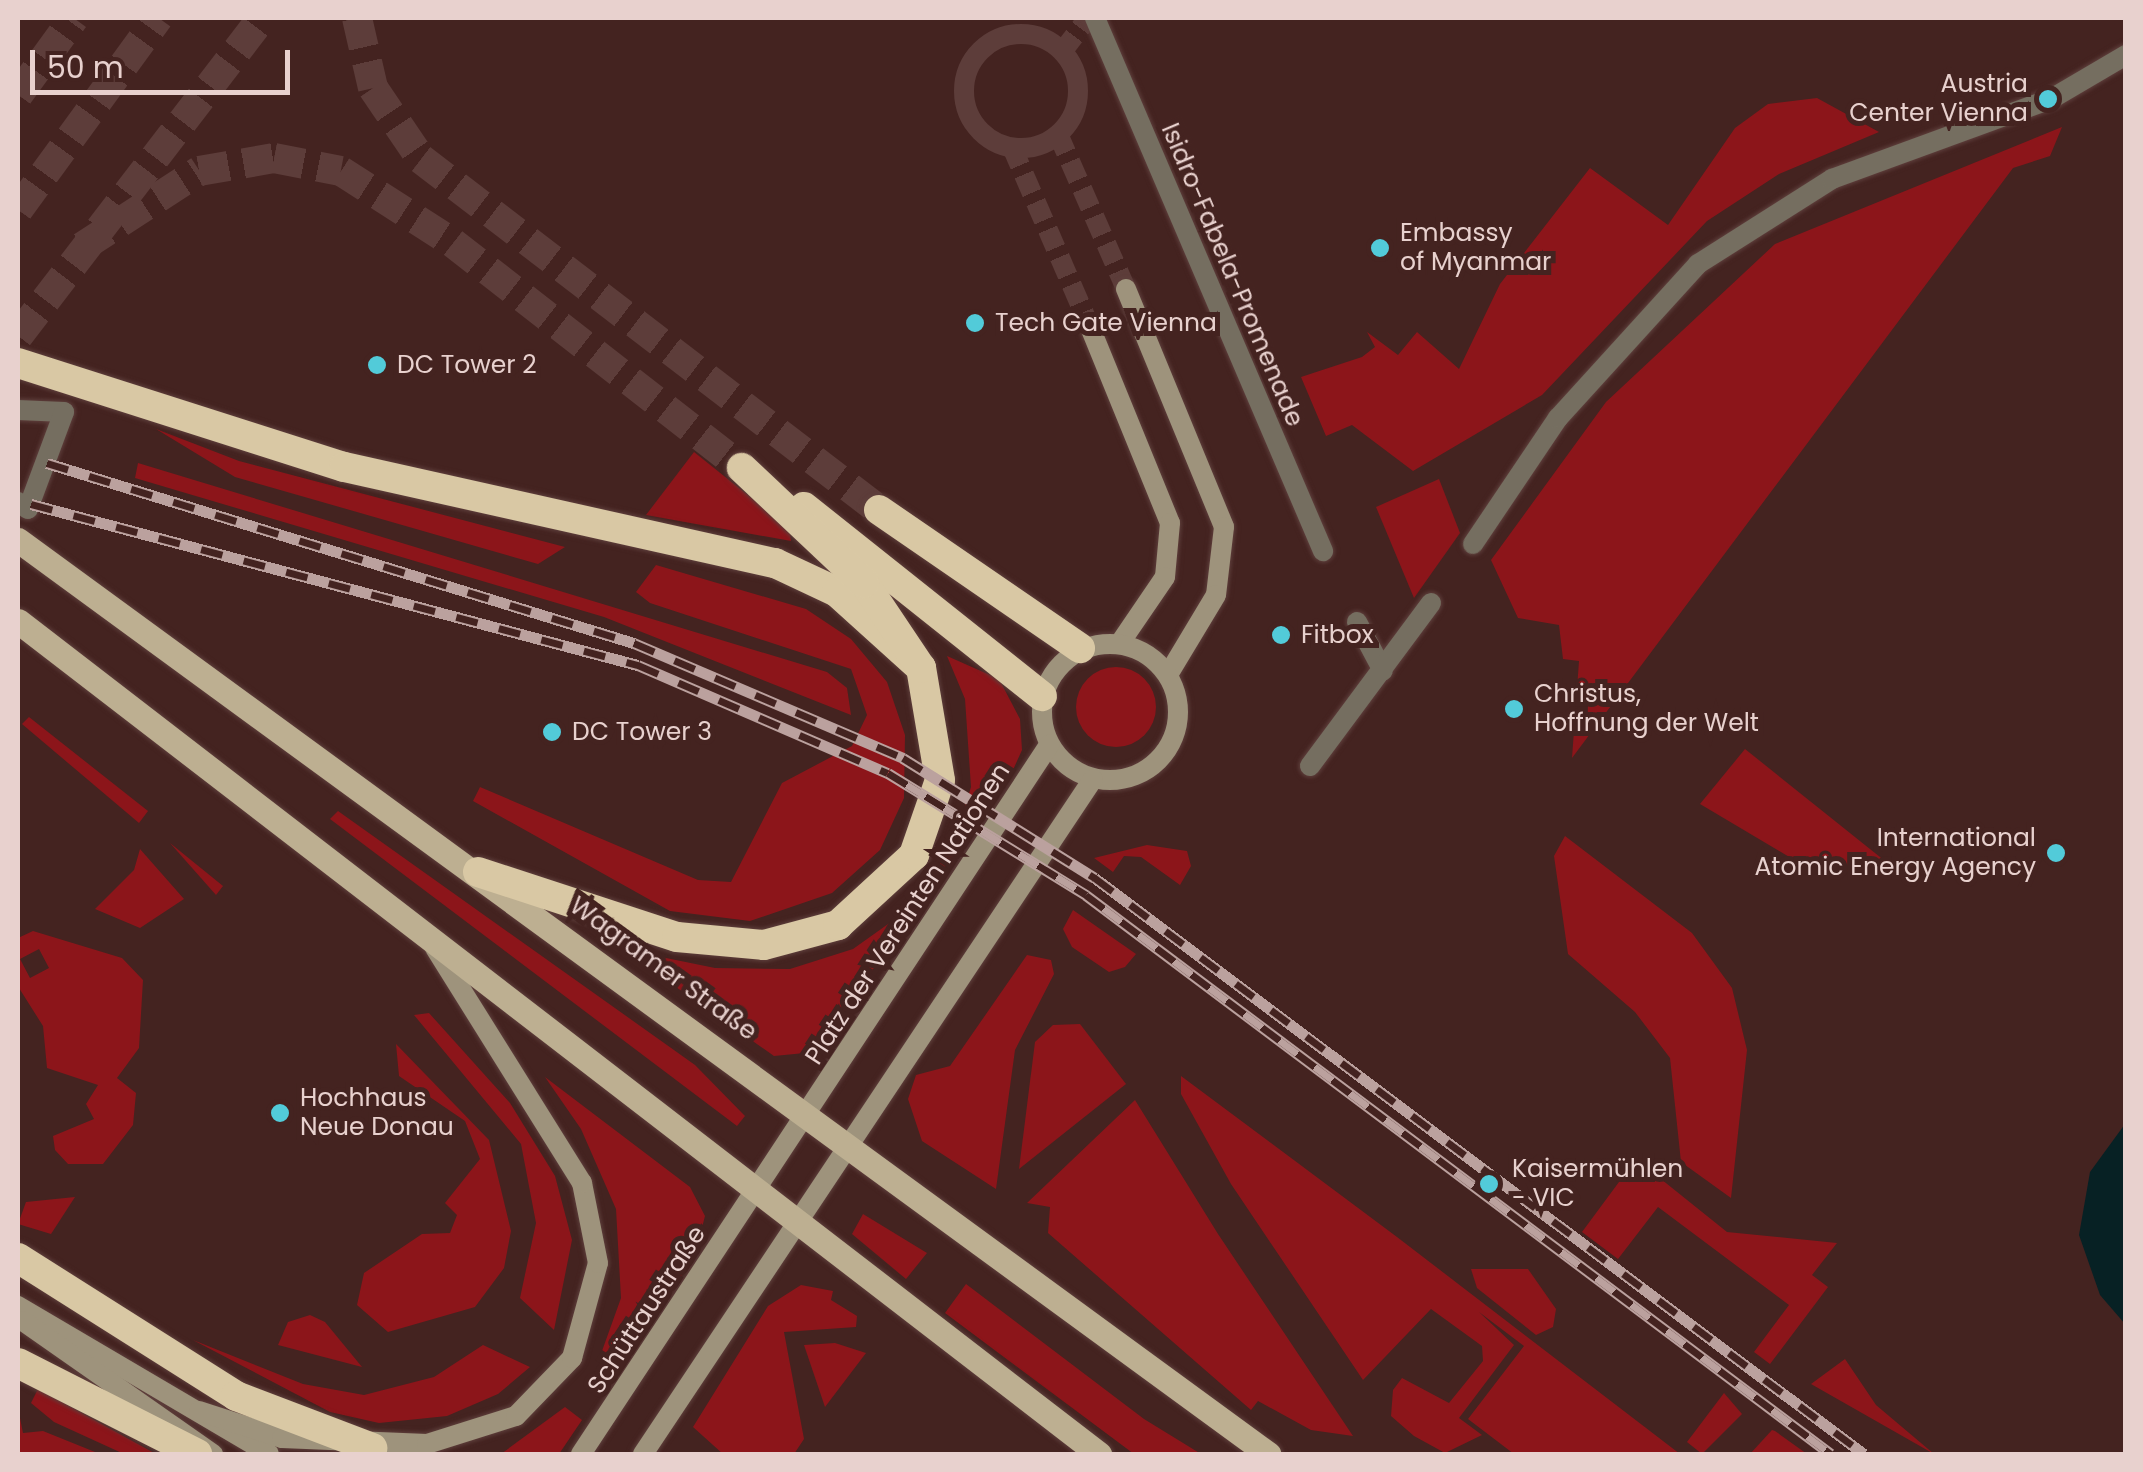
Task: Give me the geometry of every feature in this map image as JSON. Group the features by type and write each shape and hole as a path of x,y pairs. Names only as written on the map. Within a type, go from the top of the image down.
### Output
{"highway":[{"path":"18,363 344,467 774,563 837,592 921,668"},
{"path":"478,872 716,944 804,939 838,925 894,882 932,820 940,744 921,668 864,583 742,468 838,528 1042,696"},
{"path":"879,510 1080,648"},
{"path":"18,1258 236,1396 372,1448"},
{"path":"18,1363 197,1454"}],"main road":[{"path":"1126,289 1224,526 1216,595 1168,675 1178,721 1161,758 1132,777 1093,779 1049,745 1042,696 1057,666 1080,648 1120,643 1168,675"},
{"path":"1092,332 1170,523 1165,577 1120,643"},
{"name":"Wagramer Straße","path":"18,540 848,1141 1268,1454"},
{"path":"18,620 754,1192 1099,1454"},
{"name":"Platz der Vereinten Nationen","path":"754,1192 1049,745"},
{"path":"642,1454 1093,779"},
{"path":"200,1411 282,1438 372,1448 427,1444 516,1416 572,1358 598,1263 596,1228 562,1138 432,942"},
{"name":"Schüttaustraße","path":"581,1454 754,1192"},
{"path":"18,1306 269,1454"},
{"path":"18,1316 213,1454"}],"street":[{"name":"Isidro-Fabela-Promenade","path":"1095,18 1324,551"},
{"path":"1473,544 1558,418 1698,264 1832,180 2051,99 2126,55"},
{"path":"18,410 64,412 28,509 18,502"},
{"path":"1310,766 1431,603"},
{"path":"1357,622 1383,671"}],"shaded area":[{"path":"1817,98 1879,132 1779,174 1707,221 1542,395 1413,471 1352,425 1326,436 1301,377 1362,357 1375,347 1367,332 1398,355 1417,332 1459,369 1500,284 1590,168 1668,225 1735,128 1768,104"},
{"path":"2062,127 2050,156 2013,168 1572,758 1579,661 1563,659 1559,625 1518,618 1491,560 1606,402 1775,244"},
{"path":"156,429 239,461 565,547 538,564 235,477"},
{"path":"694,452 789,528 791,541 646,515"},
{"path":"138,463 827,672 847,688 851,715 604,617 135,478"},
{"path":"1439,479 1460,533 1414,598 1376,507"},
{"path":"656,565 806,609 851,639 887,682 905,735 904,798 880,850 832,893 750,921 670,911 473,801 480,787 698,880 731,882 782,783 852,746 867,715 851,669 650,603 636,592"},
{"path":"947,656 999,679 1020,719 1022,750 1013,770 815,1052 774,1056 622,949 715,968 790,969 853,949 912,907 954,842 971,787 965,699"},
{"path":"1116,667 1131,670 1144,679 1153,692 1153,722 1144,735 1131,744 1116,747 1101,744 1088,735 1079,722 1076,707 1079,692 1088,679 1101,670"},
{"path":"29,717 148,811 139,823 22,724"},
{"path":"1745,749 1905,877 1806,867 1700,804"},
{"path":"338,811 695,1065 745,1116 737,1126 330,819"},
{"path":"1565,836 1692,933 1732,988 1747,1050 1731,1198 1681,1162 1670,1058 1635,1012 1568,954 1554,856"},
{"path":"170,843 223,886 216,895"},
{"path":"1147,845 1187,851 1191,866 1180,885 1141,857 1124,856 1113,872 1094,858"},
{"path":"140,849 184,899 140,928 95,909 134,870"},
{"path":"1073,910 1136,954 1125,967 1109,972 1072,947 1063,929"},
{"path":"33,931 122,958 143,980 139,1048 117,1078 136,1093 133,1125 103,1164 68,1164 55,1150 53,1136 94,1119 86,1104 98,1085 47,1068 43,1026 19,988 18,938","holes":["39,949 49,968 30,978 20,959"]},
{"path":"1027,955 1051,960 1054,974 1015,1050 996,1189 922,1141 908,1099 916,1075 950,1066"},
{"path":"429,1013 510,1103 555,1176 572,1240 554,1330 520,1298 536,1223 521,1144 414,1015"},
{"path":"1080,1024 1126,1084 1019,1169 1035,1042 1053,1025"},
{"path":"396,1044 489,1140 511,1231 504,1268 475,1307 388,1332 357,1305 364,1273 422,1234 450,1233 457,1215 445,1203 480,1159 465,1121 399,1076"},
{"path":"1181,1076 1680,1454 1514,1454 1468,1419 1524,1346 1479,1312 1514,1345 1459,1418 1482,1435 1445,1453 1414,1436 1391,1416 1393,1390 1402,1378 1449,1403 1483,1361 1482,1346 1431,1309 1363,1380 1231,1184 1181,1094"},
{"path":"545,1077 690,1187 705,1216 695,1255 621,1366 602,1351 621,1298 616,1209 581,1129"},
{"path":"1135,1100 1218,1234 1353,1436 1311,1430 1258,1401 1251,1410 1048,1233 1050,1207 1027,1203"},
{"path":"1636,1159 1727,1232 1837,1243 1812,1275 1828,1287 1770,1364 1754,1352 1789,1305 1658,1207 1618,1259 1582,1232"},
{"path":"75,1197 51,1234 18,1224 26,1202"},
{"path":"863,1214 927,1253 906,1279 852,1234"},
{"path":"1471,1269 1528,1269 1556,1309 1553,1327 1536,1335 1477,1288"},
{"path":"966,1284 1144,1419 1201,1454 1134,1454 945,1313"},
{"path":"801,1285 833,1291 831,1300 857,1316 856,1327 784,1332 804,1439 794,1454 723,1454 693,1427 768,1306"},
{"path":"310,1315 325,1322 362,1367 278,1345 288,1322"},
{"path":"193,1340 303,1384 364,1395 434,1377 483,1345 530,1367 498,1394 447,1416 379,1423 330,1412"},
{"path":"835,1343 866,1353 825,1407 804,1345"},
{"path":"1845,1359 1876,1405 1934,1454 1811,1384"},
{"path":"38,1389 156,1454 124,1454 54,1422 31,1403"},
{"path":"1724,1393 1742,1414 1702,1454 1687,1442"},
{"path":"565,1407 582,1420 559,1454 501,1454"},
{"path":"18,1408 23,1433 43,1431 100,1454 18,1454"},
{"path":"1775,1431 1807,1454 1750,1454"}],"water":[{"path":"2125,1124 2125,1324 2100,1295 2079,1235 2090,1172"}],"tunnel":[{"path":"18,95 74,18"},
{"path":"18,210 158,18"},
{"path":"18,336 262,18"},
{"path":"357,18 373,88 421,159 879,510"},
{"path":"1062,52 1088,18"},
{"path":"1021,34 1043,39 1061,51 1073,69 1078,91 1073,113 1061,131 1043,143 1021,148 999,143 981,131 969,113 964,91 969,69 981,51 999,39 1021,34"},
{"path":"1058,134 1126,289"},
{"path":"1012,147 1092,332"},
{"path":"82,247 199,171 274,158 341,171 453,243 742,468"}],"railway":[{"path":"47,463 634,643 903,758 1095,878 1864,1454"},
{"path":"31,504 638,665 888,773 1086,895 1831,1454"}],"place":[{"name":"Austria Center Vienna","path":"2048,99"},
{"name":"Embassy of Myanmar","path":"1380,248"},
{"name":"Tech Gate Vienna","path":"975,323"},
{"name":"DC Tower 2","path":"377,365"},
{"name":"Fitbox","path":"1281,635"},
{"name":"Christus, Hoffnung der Welt","path":"1514,709"},
{"name":"DC Tower 3","path":"552,732"},
{"name":"International Atomic Energy Agency","path":"2056,853"},
{"name":"Hochhaus Neue Donau","path":"280,1113"},
{"name":"Kaisermühlen - VIC","path":"1489,1184"}]}
